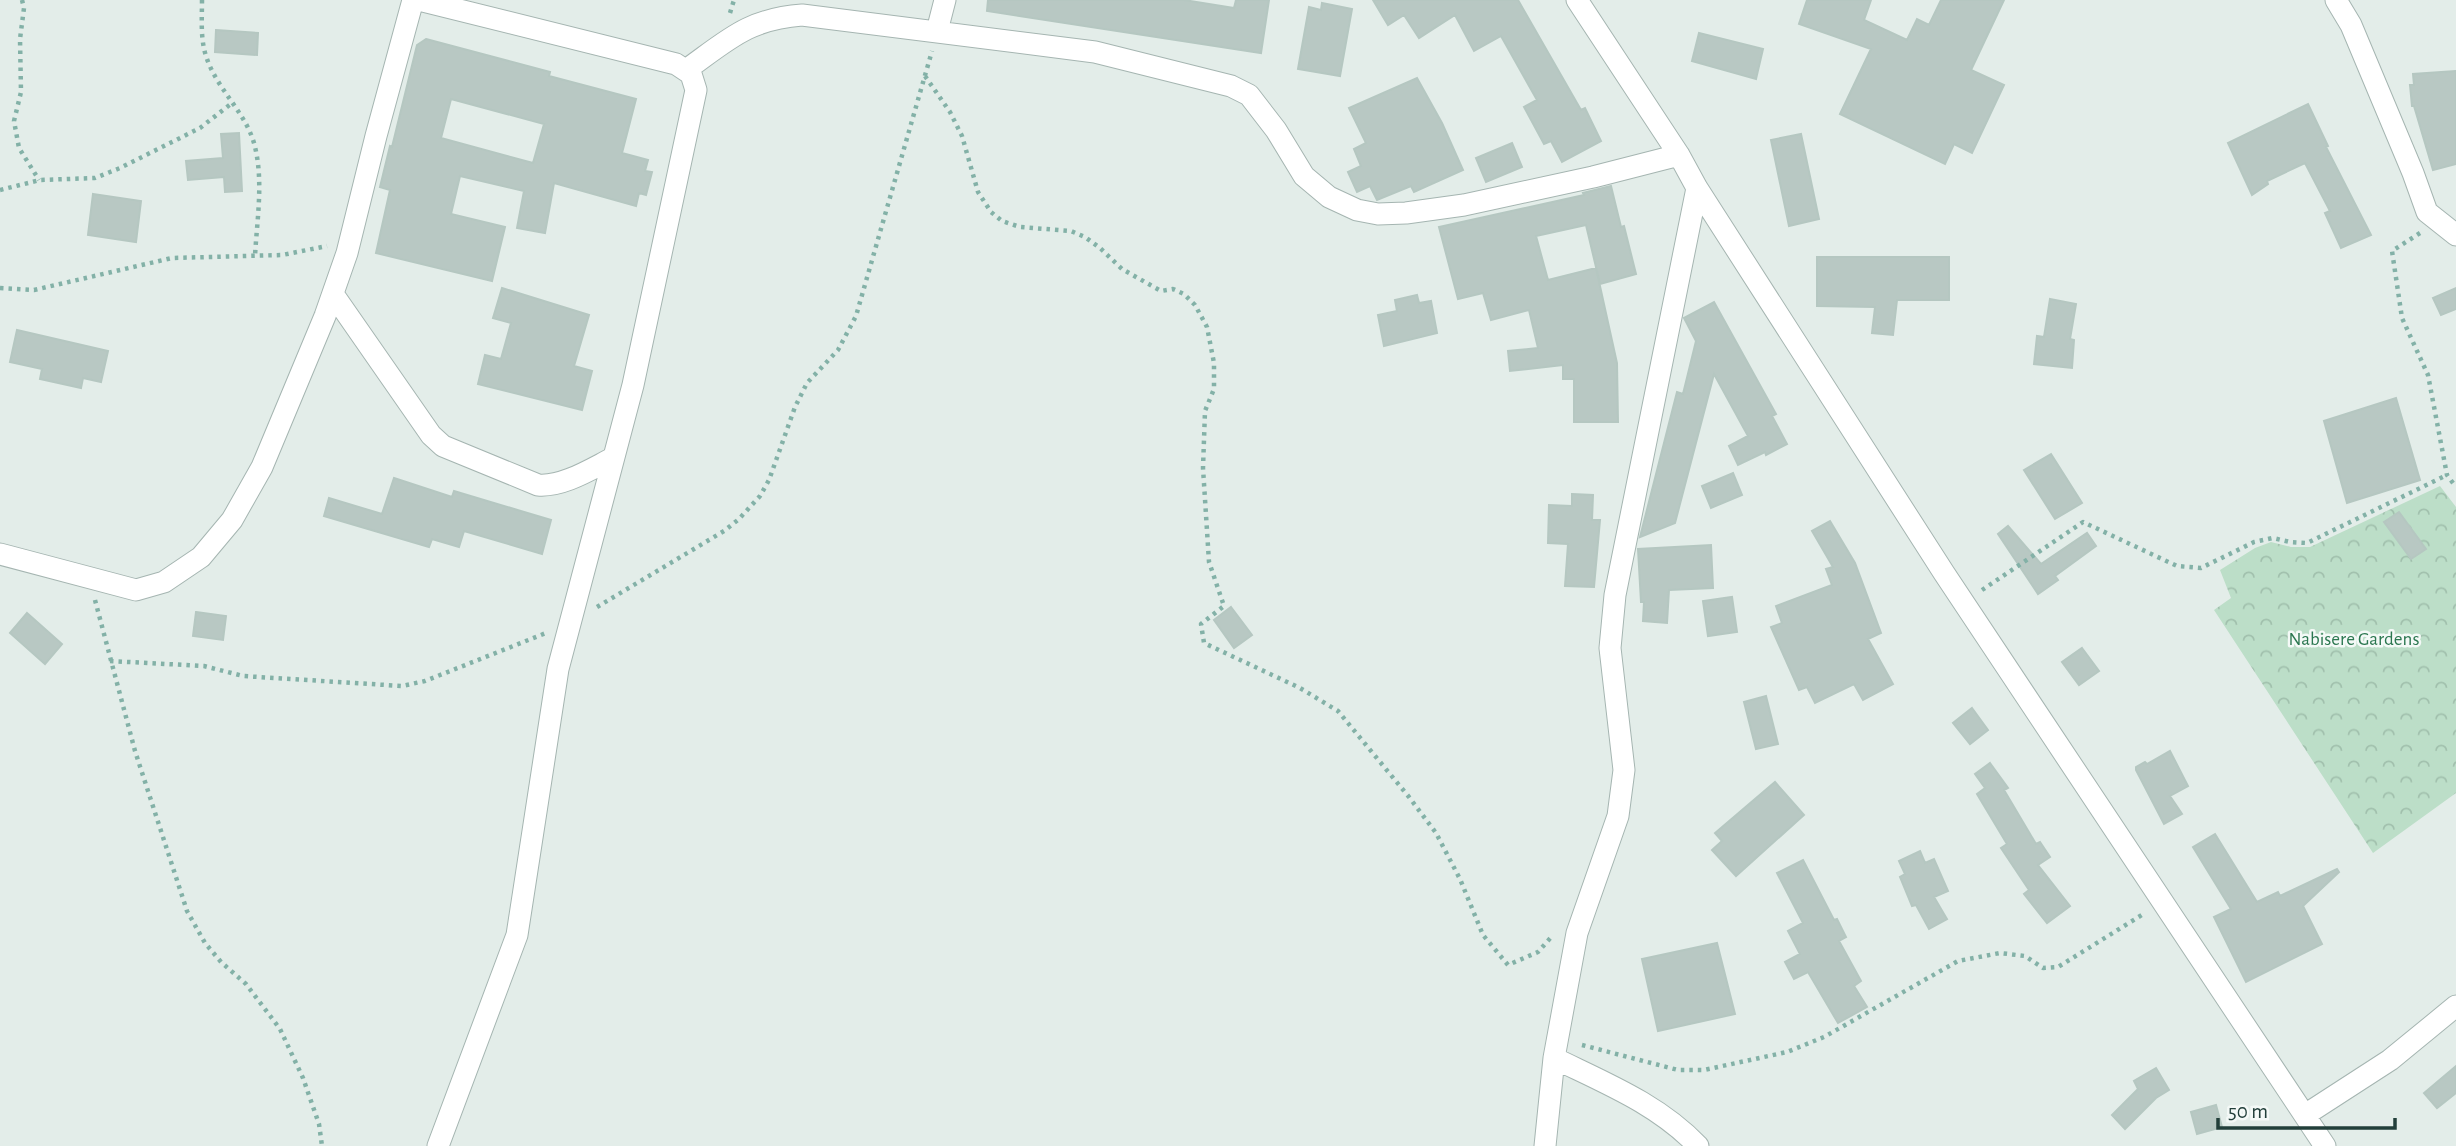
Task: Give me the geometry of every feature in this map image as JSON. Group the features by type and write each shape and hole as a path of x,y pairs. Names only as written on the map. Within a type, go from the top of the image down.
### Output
{"street":[{"path":"0,554 136,590 164,582 201,556 232,520 262,467 332,294 350,242 413,0"},
{"path":"419,0 677,64 691,74 696,90 633,385 558,669 517,935 438,1146"},
{"path":"937,31 945,0"},
{"path":"1577,0 1964,602 2325,1146"},
{"path":"2336,0 2351,25 2427,212 2456,235"},
{"path":"686,70 755,24 778,17 802,15 1095,52 1231,86 1249,95 1276,130 1304,176 1329,197 1357,209 1378,214 1406,214 1464,205 1679,155"},
{"path":"1545,1146 1556,1049 1577,933 1618,816 1624,770 1610,648 1615,595 1697,188"},
{"path":"332,294 431,435 443,446 538,485 560,482 613,458"},
{"path":"2305,1115 2390,1060 2456,1006"},
{"path":"1556,1049 1647,1104 1698,1146"}],"path":[{"path":"22,0 22,92 13,121 19,148 40,180"},
{"path":"202,0 202,45 208,62 247,124 258,162 255,256"},
{"path":"925,75 950,112 962,136 978,191 990,212 1002,222 1020,227 1071,231 1085,237 1143,283 1161,291 1173,289 1184,294 1201,316 1214,363 1214,389 1205,411 1203,458 1209,562 1224,606 1201,624 1204,643 1300,688 1338,711 1436,833 1460,879 1483,936 1508,965 1538,952 1555,933 1577,933"},
{"path":"0,190 40,180 95,178 200,128 232,103"},
{"path":"2438,221 2392,251 2402,318 2428,375 2447,475 2456,487"},
{"path":"0,288 34,290 172,258 282,255 350,242"},
{"path":"1964,602 2083,522 2177,566 2201,568 2254,542 2273,538 2307,543 2447,475"},
{"path":"90,579 135,751 187,911 205,943 221,962 246,984 280,1029 303,1078 319,1124 322,1146"},
{"path":"1556,1049 1678,1070 1704,1070 1743,1063 1787,1052 1824,1037 1958,961 2000,953 2025,956 2043,968 2059,967 2163,902"}],"green space":[{"name":"Nabisere Gardens","path":"2440,486 2456,507 2456,793 2373,853 2214,610 2231,598 2220,570 2255,548 2271,542 2291,547 2310,547"}],"building":[{"path":"988,0 1184,0 1234,8 1236,0 1269,0 1261,53 987,11"},
{"path":"1373,0 1518,0 1581,110 1585,108 1601,141 1562,162 1551,141 1544,144 1524,107 1537,100 1501,36 1474,51 1455,15 1419,38 1404,15 1388,25"},
{"path":"1807,0 1871,0 1864,20 1907,40 1917,19 1929,25 1941,0 2004,0 1971,70 2004,85 1972,153 1954,144 1945,164 1840,114 1871,49 1799,24"},
{"path":"1322,3 1352,9 1340,76 1298,69 1309,7 1321,10"},
{"path":"216,30 258,33 257,55 215,52"},
{"path":"1699,33 1763,49 1756,79 1692,61"},
{"path":"426,39 550,72 549,76 636,99 622,153 648,160 645,171 652,172 646,195 639,193 636,206 554,183 545,233 517,228 524,191 460,176 451,214 505,227 492,281 376,253 390,190 380,187 417,45","holes":["451,99 544,124 533,163 441,138"]},
{"path":"2456,71 2456,164 2433,170 2412,106 2410,85 2414,85 2413,74"},
{"path":"1417,78 1442,123 1463,170 1414,192 1411,186 1377,200 1370,186 1357,192 1348,172 1361,166 1354,149 1366,143 1349,108"},
{"path":"2308,104 2328,146 2326,147 2371,235 2341,248 2325,213 2330,211 2305,163 2267,181 2268,184 2252,195 2228,143"},
{"path":"239,133 242,191 225,192 224,177 188,180 186,161 223,158 221,134"},
{"path":"1801,134 1819,219 1789,226 1771,140"},
{"path":"1512,143 1522,167 1486,182 1476,158"},
{"path":"1611,186 1636,274 1600,284 1586,225 1536,236 1548,280 1596,268 1617,363 1618,422 1574,422 1574,379 1563,379 1563,365 1510,371 1508,351 1538,348 1529,310 1491,320 1483,293 1458,299 1439,227 1584,195 1583,193"},
{"path":"93,194 141,201 136,242 88,235"},
{"path":"1817,257 1949,257 1949,300 1897,300 1893,335 1872,333 1875,307 1817,306"},
{"path":"502,288 589,315 574,366 592,371 582,410 478,384 485,355 501,359 511,323 493,318"},
{"path":"2456,288 2456,309 2441,315 2433,298"},
{"path":"1417,295 1419,303 1431,301 1437,333 1384,346 1378,315 1397,311 1395,300"},
{"path":"2050,299 2076,304 2070,339 2074,340 2072,368 2034,364 2037,336 2044,337"},
{"path":"1714,302 1776,414 1772,416 1787,444 1738,465 1729,446 1748,436 1714,374 1675,523 1640,537 1677,392 1683,394 1696,341 1684,318"},
{"path":"17,330 108,351 101,382 83,378 81,388 40,379 42,369 10,362"},
{"path":"2396,398 2420,480 2347,503 2324,421"},
{"path":"2051,454 2082,503 2055,519 2024,470"},
{"path":"1733,473 1742,495 1711,508 1702,486"},
{"path":"394,478 452,497 454,491 551,520 542,554 464,531 459,547 432,539 429,547 324,516 329,498 382,514"},
{"path":"1572,494 1593,495 1592,520 1600,520 1594,587 1565,586 1568,544 1548,543 1549,505 1572,506"},
{"path":"2399,512 2426,549 2411,559 2384,522"},
{"path":"1830,521 1855,563 1881,633 1868,639 1893,684 1863,700 1854,684 1815,703 1807,687 1799,690 1771,627 1782,623 1776,606 1832,585 1826,569 1833,567 1812,531"},
{"path":"2008,526 2041,564 2087,533 2096,546 2055,576 2058,580 2038,594 1998,534"},
{"path":"1711,545 1713,588 1669,590 1667,623 1643,621 1644,602 1641,602 1638,549"},
{"path":"1732,597 1737,632 1708,636 1703,601"},
{"path":"1231,607 1252,635 1234,648 1214,620"},
{"path":"196,612 226,616 223,640 193,636"},
{"path":"27,613 62,644 45,664 10,633"},
{"path":"2082,648 2099,671 2079,685 2062,662"},
{"path":"1766,696 1778,744 1756,749 1744,702"},
{"path":"1972,708 1988,730 1970,744 1953,723"},
{"path":"2170,751 2188,786 2170,796 2182,814 2164,824 2136,767"},
{"path":"1990,763 2008,788 2004,790 2036,844 2040,842 2050,857 2038,865 2070,906 2047,923 2024,894 2029,890 2001,848 2007,844 1977,794 1985,788 1975,774"},
{"path":"1775,782 1804,815 1736,876 1712,850 1722,841 1715,833"},
{"path":"2215,834 2257,902 2278,892 2280,896 2337,869 2339,872 2303,906 2322,944 2246,982 2214,917 2231,909 2193,847"},
{"path":"1920,851 1925,863 1934,859 1948,891 1934,897 1947,919 1929,929 1916,905 1912,906 1900,877 1905,874 1899,861"},
{"path":"1803,860 1834,920 1837,919 1846,937 1839,941 1861,981 1854,986 1867,1007 1838,1023 1808,972 1794,979 1785,962 1800,954 1788,931 1803,923 1777,873"},
{"path":"1717,943 1735,1014 1658,1031 1642,959"},
{"path":"2456,1066 2456,1093 2437,1108 2424,1093"},
{"path":"2156,1068 2169,1090 2156,1098 2125,1129 2112,1115 2138,1089 2134,1081"},
{"path":"2216,1105 2222,1127 2197,1134 2191,1112"}]}
